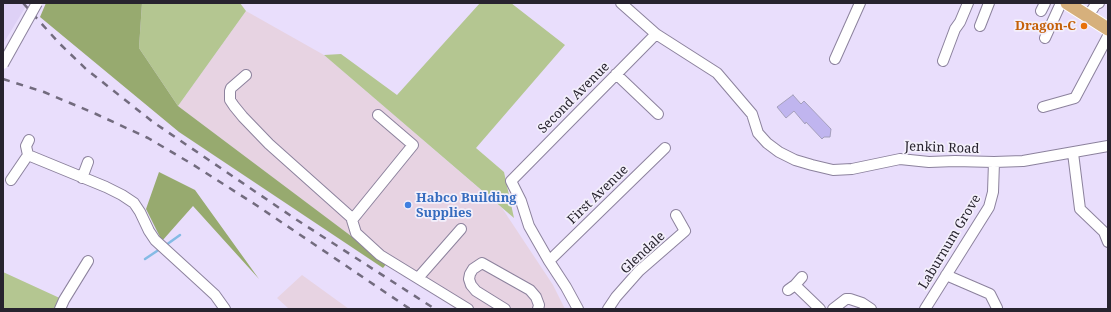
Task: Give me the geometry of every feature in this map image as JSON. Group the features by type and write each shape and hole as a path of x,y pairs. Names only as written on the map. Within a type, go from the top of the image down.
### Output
{"main road":[{"path":"1067,3 1108,29"}],"street":[{"path":"3,64 37,3"},
{"path":"621,3 656,34"},
{"path":"835,59 860,3"},
{"path":"943,61 968,3"},
{"path":"980,26 989,3"},
{"path":"1046,38 1061,3"},
{"path":"1088,16 1096,4 1099,3"},
{"name":"Second Avenue","path":"549,261 529,226 521,201 511,181 656,34"},
{"name":"Jenkin Road","path":"656,34 716,73 752,114 758,133 772,148 795,160 833,170 852,169 900,159 928,162 1023,161 1108,146"},
{"path":"1043,107 1075,98 1108,36"},
{"path":"616,74 658,114"},
{"path":"246,75 231,88 230,100 234,106 269,144 353,219"},
{"path":"378,115 413,145 352,220 356,233 365,243 380,255 468,309"},
{"path":"10,180 28,156 26,146 29,140"},
{"name":"First Avenue","path":"549,261 665,149"},
{"path":"1073,153 1080,209 1104,232 1108,242"},
{"path":"28,156 122,195 134,203 155,240 202,283 225,309"},
{"path":"82,178 88,162"},
{"name":"Laburnum Grove","path":"925,309 989,207 992,192 994,162"},
{"name":"Glendale","path":"608,309 616,297 639,271 685,231 676,216"},
{"path":"418,278 461,229"},
{"path":"60,309 88,261"},
{"path":"549,261 578,309"},
{"path":"505,309 476,291 470,285 470,274 473,269 482,263 530,290 536,297 539,305 538,309"},
{"path":"946,274 990,294 997,308"},
{"path":"802,277 792,287 820,309"},
{"path":"833,309 846,299 850,299 862,303 871,309"}],"shaded area":[{"path":"3,3 28,3 3,44"},
{"path":"246,11 324,55 502,208 553,285 565,309 456,309 387,263 178,106"},
{"path":"302,275 349,309 289,309 277,298"}],"green space":[{"path":"46,3 142,3 139,48 178,106 387,263 383,268 179,132 40,17"},
{"path":"142,3 240,3 246,11 178,106 139,48"},
{"path":"480,3 511,3 565,45 476,148 504,172 514,218 324,55 341,54 397,95"},
{"path":"159,172 195,190 259,279 193,206 162,241 146,209"},
{"path":"3,272 64,300 60,309 3,309"}],"building":[{"path":"793,95 801,104 804,101 831,129 830,137 824,137 822,139 806,122 805,124 794,111 786,118 777,107"}],"waterway":[{"path":"166,245 180,235"},
{"path":"145,259 160,249"}],"railway":[{"path":"23,3 59,43 86,69 153,122 297,220 435,309"},
{"path":"3,79 44,92 148,138 256,205 410,309"}],"place":[{"name":"Dragon-C","path":"1084,26"},
{"name":"Habco Building Supplies","path":"408,205"}]}
